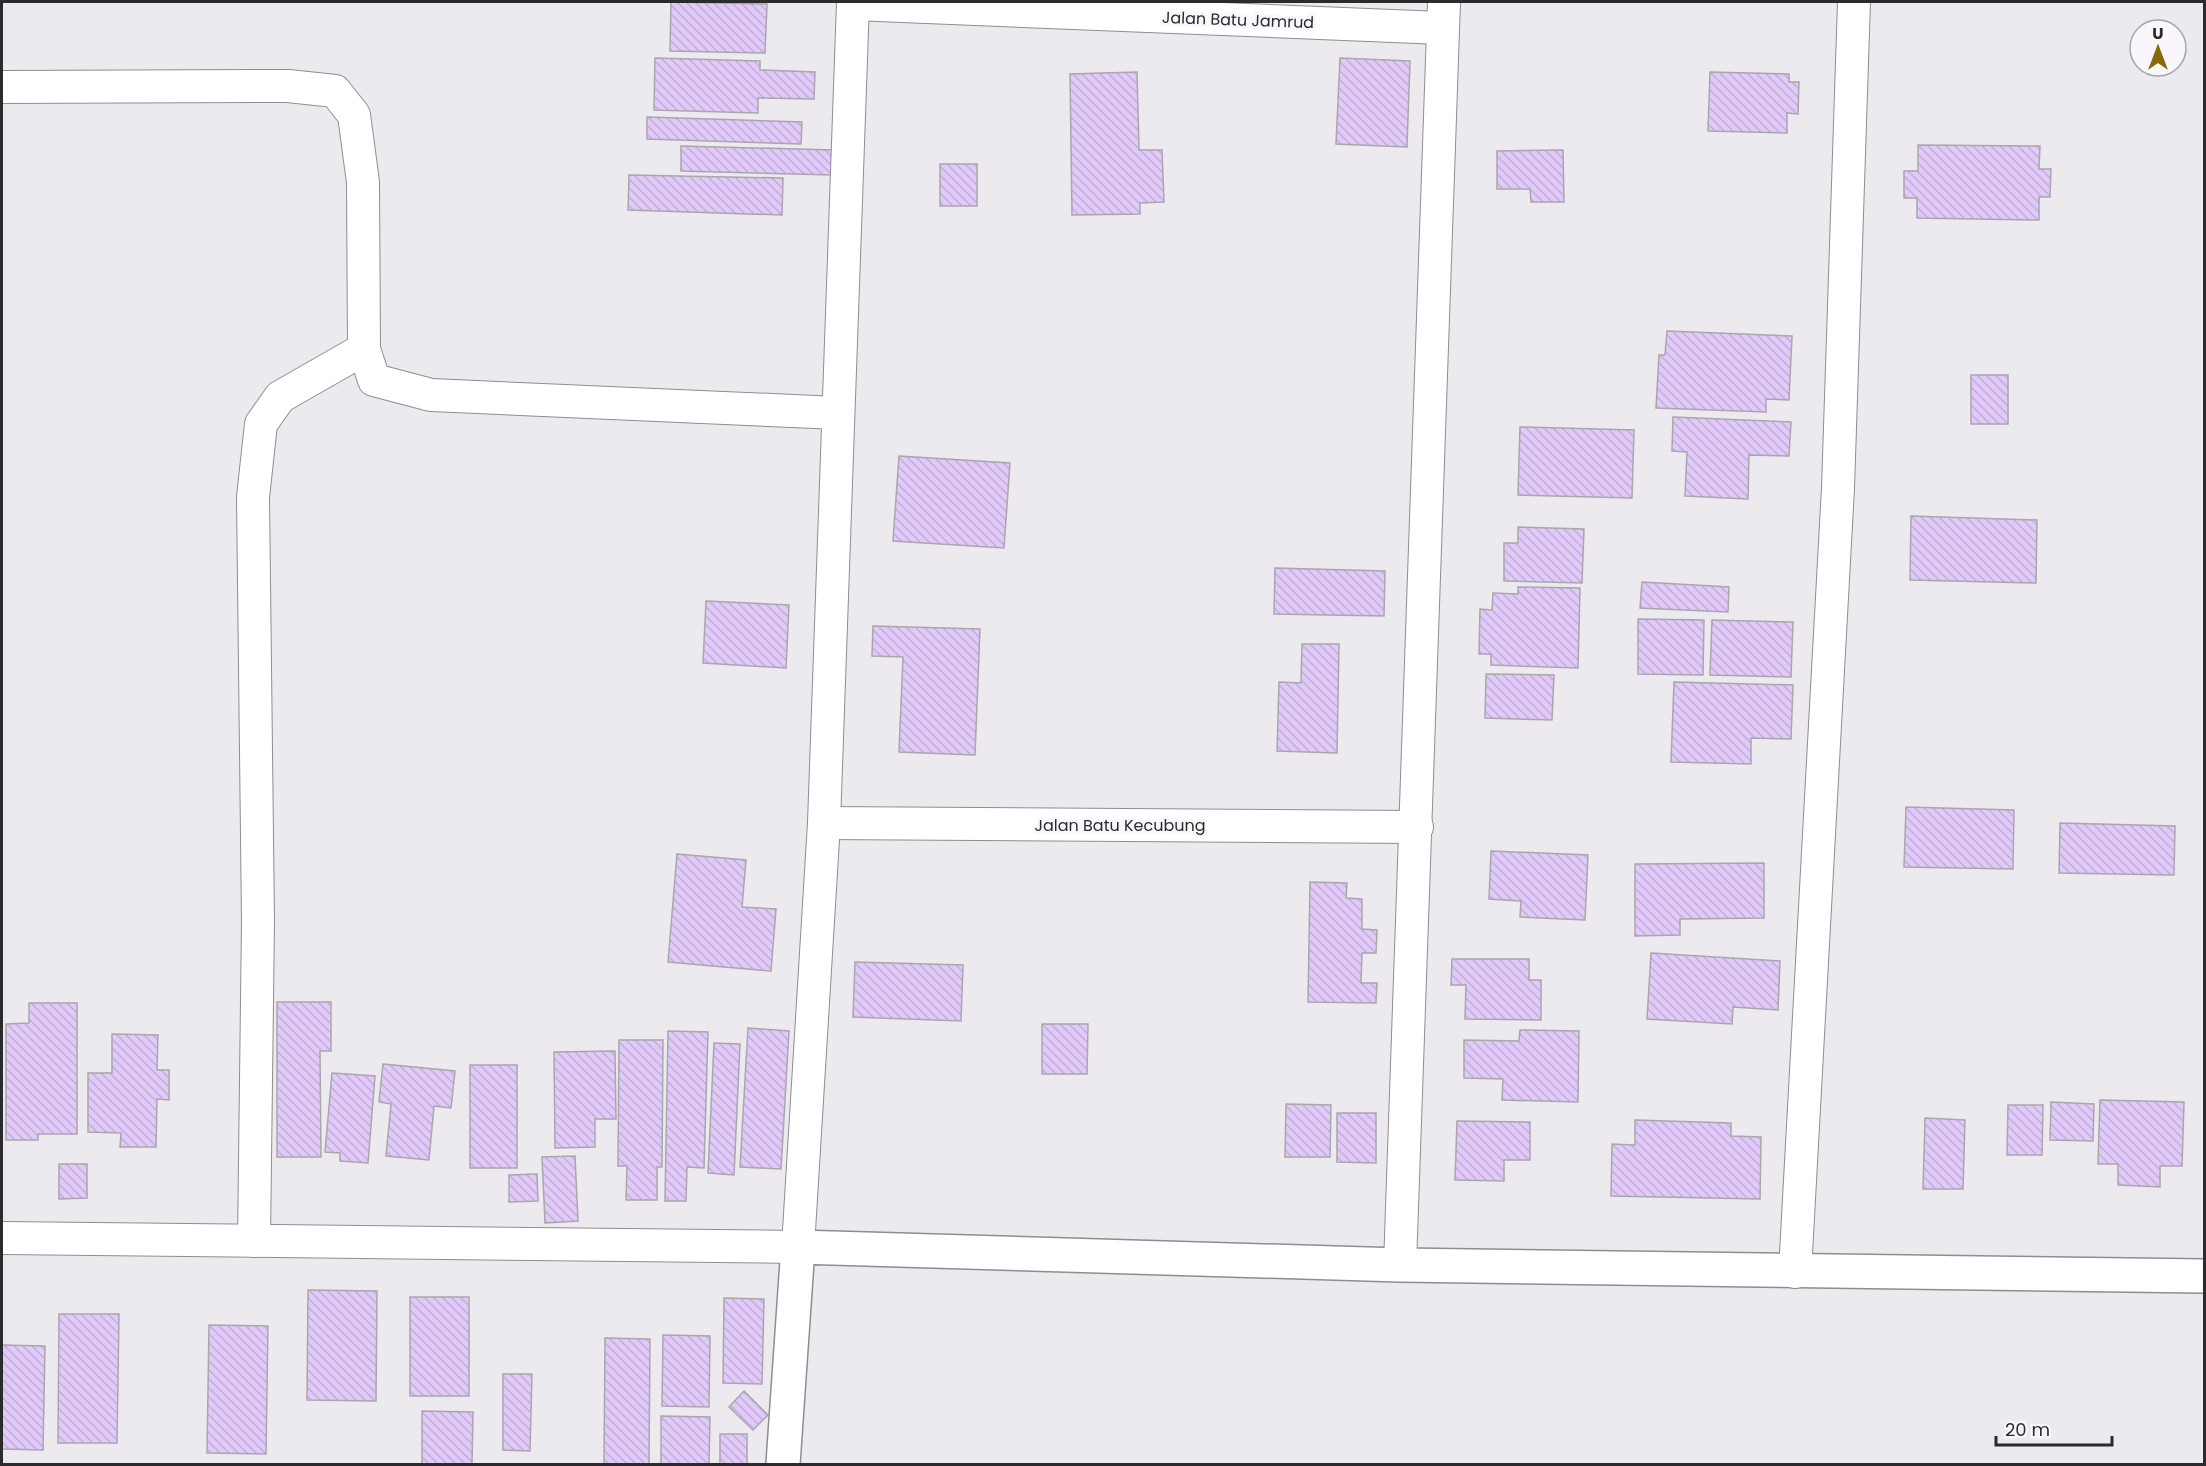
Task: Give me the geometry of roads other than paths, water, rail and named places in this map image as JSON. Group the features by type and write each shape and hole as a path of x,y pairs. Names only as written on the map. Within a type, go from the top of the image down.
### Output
{"street":[{"path":"1794,1272 1838,488 1854,2"},
{"path":"783,1464 824,823 853,3"},
{"name":"Jalan Batu Jamrud","path":"853,3 1443,15"},
{"path":"1400,1265 1417,827 1443,15"},
{"path":"2,87 288,86 335,91 354,114 363,182 364,349 374,380 431,395 838,413"},
{"path":"254,1241 258,921 254,497 261,424 280,397 364,349"},
{"name":"Jalan Batu Kecubung","path":"824,823 1417,827"},
{"path":"2,1238 798,1247 1400,1265 2205,1276"}]}
